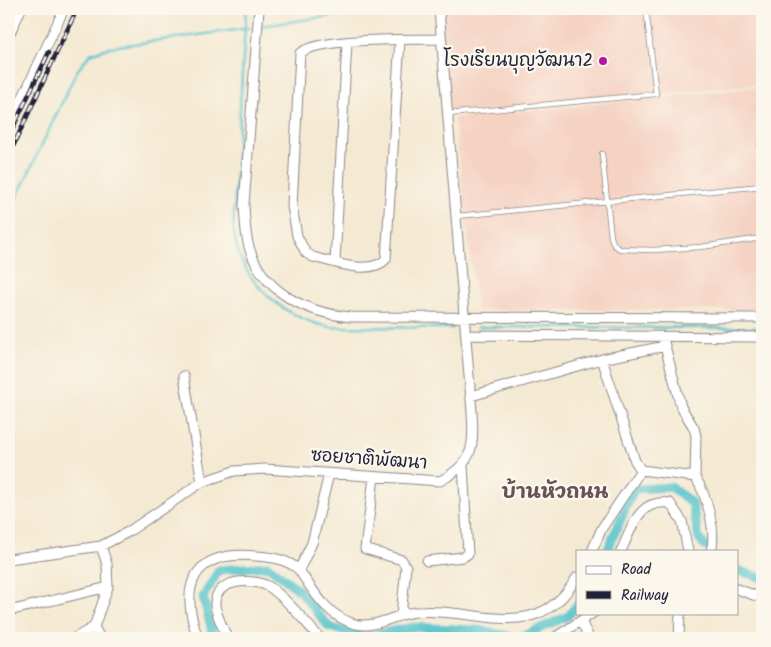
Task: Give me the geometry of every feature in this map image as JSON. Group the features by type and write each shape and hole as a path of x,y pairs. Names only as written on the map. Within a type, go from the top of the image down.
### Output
{"street":[{"path":"9,35 21,9"},
{"path":"9,127 64,9"},
{"path":"259,9 244,205 249,249 266,281 301,306 332,315 762,318"},
{"path":"427,561 463,557 468,554 464,465 474,443 467,335 439,9"},
{"path":"400,40 391,160 388,252 386,259 377,266 367,267 335,262 306,253 294,230 292,206 298,62 303,51 347,43 400,40 441,39"},
{"path":"335,262 347,43"},
{"path":"467,335 664,342 762,337"},
{"path":"471,396 664,342"},
{"path":"664,342 681,407 694,428 696,436 695,477 702,488 710,516 711,550"},
{"path":"602,359 635,461 640,470"},
{"path":"184,376 202,482"},
{"name":"ซอยชาติพัฒนา","path":"9,558 102,546 128,532 202,482 234,471 265,469 440,481 464,465"},
{"path":"640,470 695,477"},
{"path":"592,550 602,528 640,470"},
{"path":"299,570 312,543 329,474"},
{"path":"374,477 365,549 402,560 406,567 401,615"},
{"path":"621,550 640,512 646,506 659,502 670,502 682,520 688,550"},
{"path":"75,638 94,627 108,587 107,564 102,546"},
{"path":"198,638 189,609 190,590 199,571 216,558 246,555 272,558 293,564 334,615 356,625 371,624 414,612 521,620 547,610 564,598 576,579"},
{"path":"227,638 216,605 218,594 229,584 252,581 270,588 320,638"},
{"path":"9,611 108,587"},
{"path":"738,589 762,598"},
{"path":"554,638 592,614"},
{"path":"679,638 680,614"},
{"path":"581,621 589,638"},
{"path":"94,627 100,638"}],"lane":[{"path":"448,114 656,94 646,9"},
{"path":"762,140 760,146 762,170"},
{"path":"602,154 611,237 614,245 620,249 701,247 762,238"},
{"path":"457,216 762,186"}],"shaded area":[{"name":"โรงเรียนบุญวัฒนา2","path":"439,9 762,9 762,84 448,114"},
{"path":"762,87 762,310 477,310 454,118"}],"waterway":[{"path":"246,9 234,207 234,234 245,268 267,295 281,306 296,315 330,327 453,328"},
{"path":"262,26 378,9"},
{"path":"9,214 77,71 90,54 110,47 250,28"},
{"path":"478,327 762,328"},
{"path":"607,550 634,489 671,487 692,503 699,538 706,547"},
{"path":"214,638 203,597 219,570 268,566 300,591 329,627 364,637 413,627 477,630 518,638 568,616 576,606"},
{"path":"738,570 762,578"}],"railway":[{"path":"9,155 77,9"},
{"path":"9,136 49,52"}],"place":[{"name":"โรงเรียนบุญวัฒนา2","path":"603,61"}],"district":[{"name":"บ้านหัวถนน","path":"555,493"}]}
